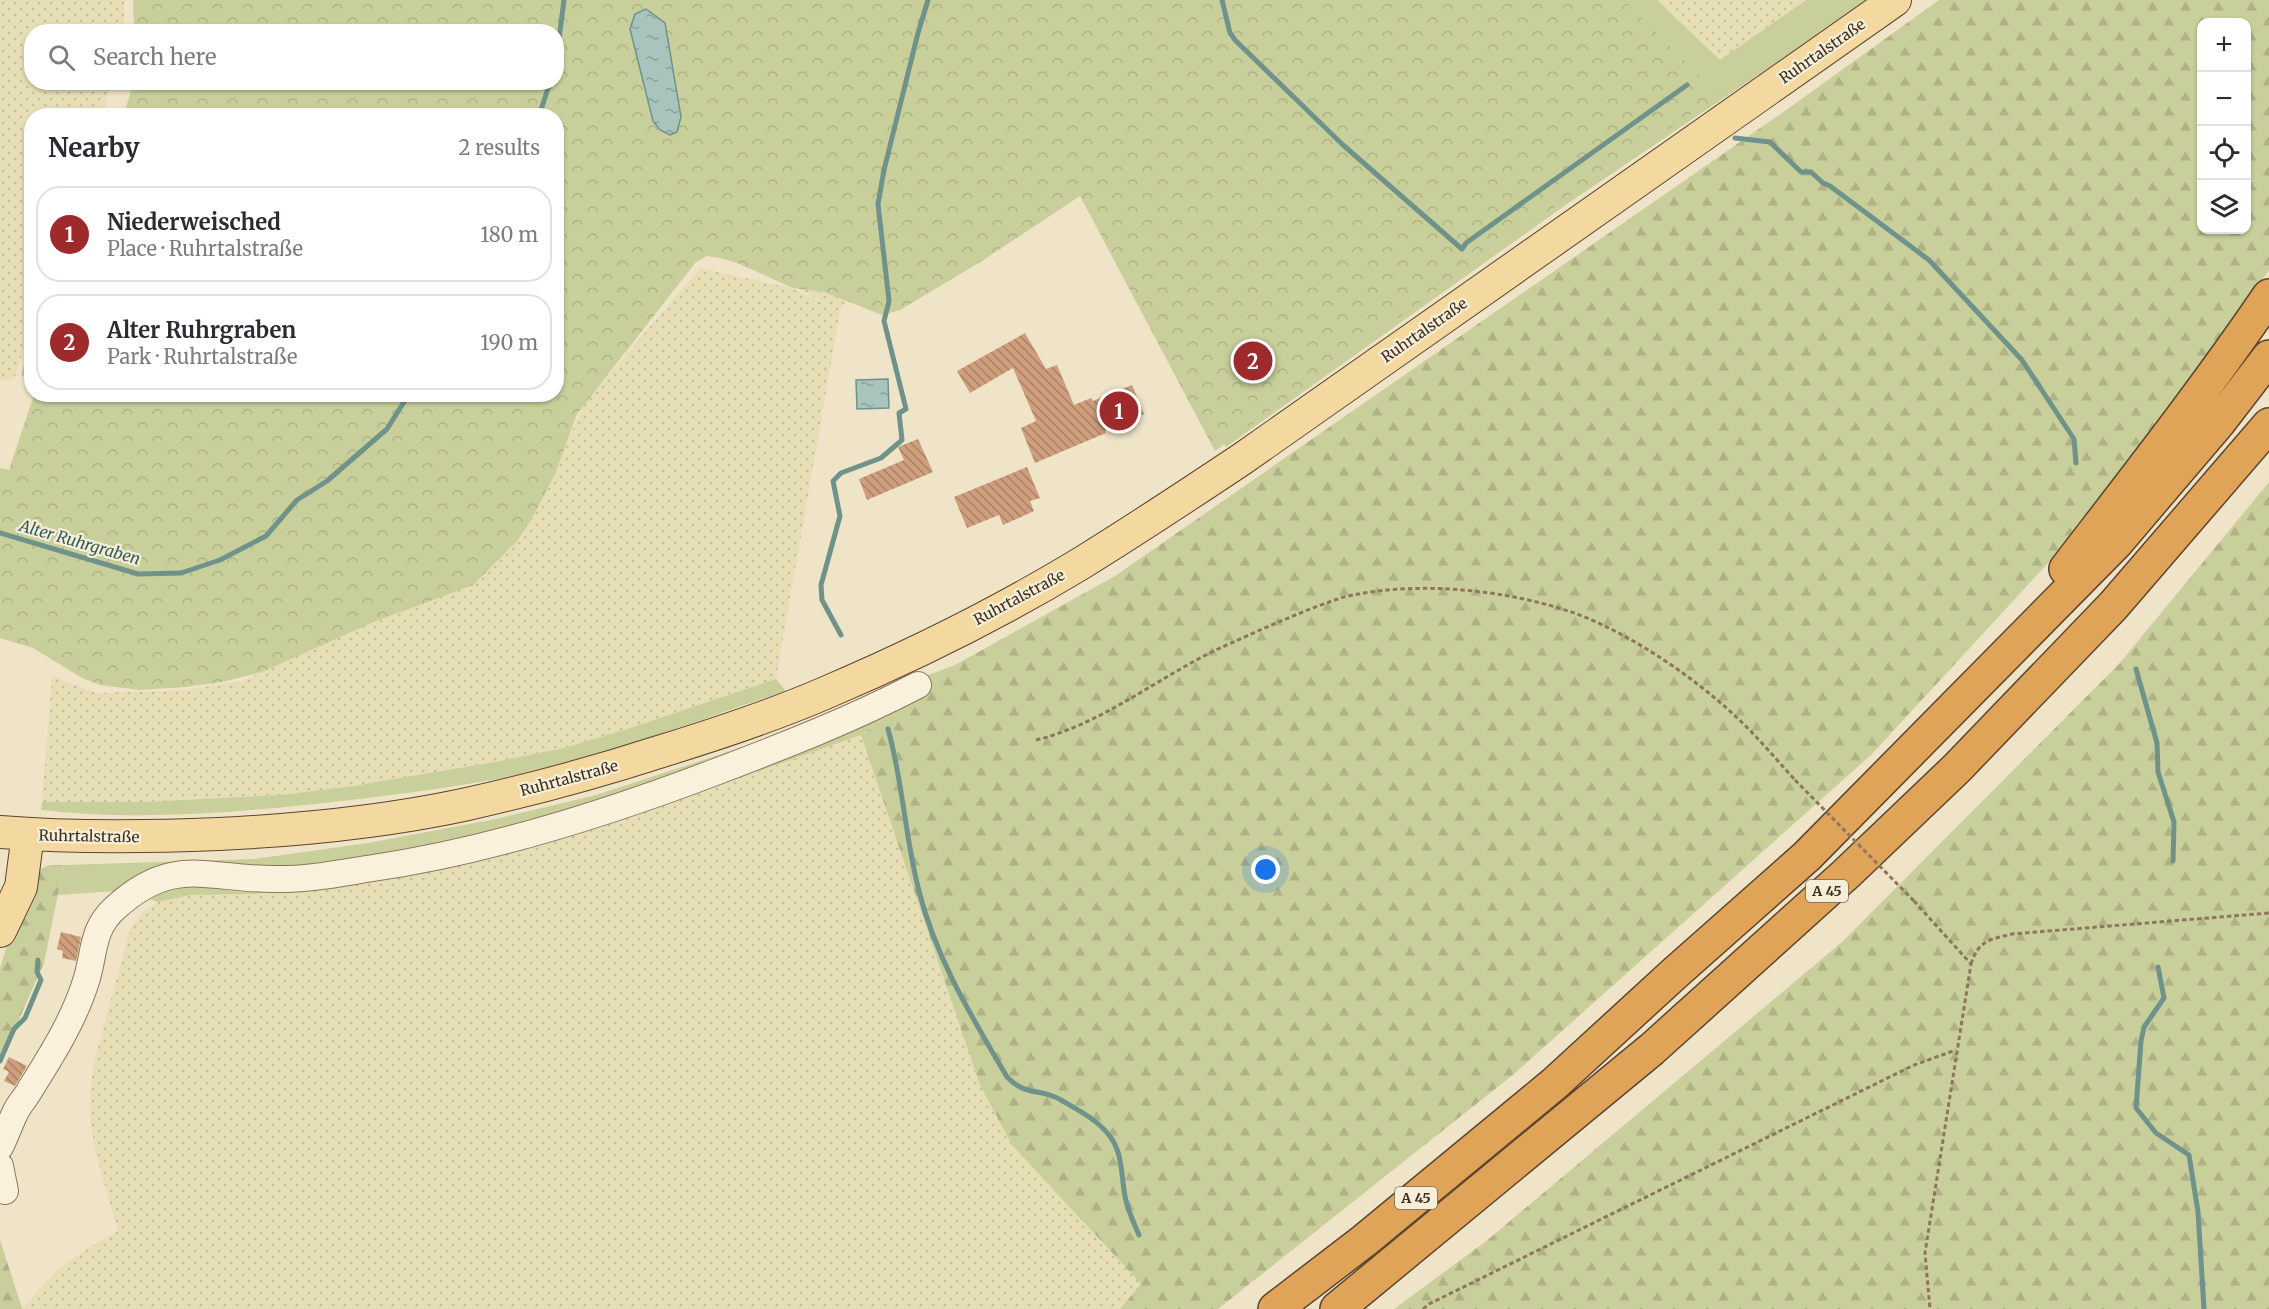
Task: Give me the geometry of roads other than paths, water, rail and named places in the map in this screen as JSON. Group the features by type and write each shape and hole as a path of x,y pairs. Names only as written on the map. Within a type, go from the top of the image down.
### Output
{"highway":[{"path":"1976,686 2139,476 2232,351 2269,296"},
{"name":"A 45","path":"1275,1309 1365,1240 1554,1084 1807,856 2116,543 2219,422 2269,357"},
{"name":"A 45","path":"1337,1309 1652,1048 1872,850 1957,768 2113,606 2269,425"}],"main road":[{"name":"Ruhrtalstraße","path":"14,833 153,837 287,830 371,821 460,805 540,787 734,729 825,694 1019,598 1079,564 1170,506 1242,459 1895,0"},
{"path":"0,931 21,887 14,833"}],"lane":[{"path":"0,1147 15,1112 71,1022 87,976 96,935 103,921 116,907 149,883 170,874 188,873 277,880 343,873 402,864 473,848 640,801 815,735 871,710 918,685"},
{"path":"0,1166 5,1191"}],"water":[{"path":"646,9 665,23 681,117 677,132 670,135 660,130 653,121 630,29 635,14"},
{"path":"888,379 889,408 857,409 856,380"}],"waterway":[{"name":"Alter Ruhrgraben","path":"561,24 564,0"},
{"path":"841,635 822,600 821,585 840,516 833,481 841,473 881,458 902,440 899,413 906,409 884,321 889,301 878,204 884,170 928,0"},
{"path":"1222,0 1230,33 1235,40 1343,145 1462,249 1466,243 1687,85"},
{"name":"Alter Ruhrgraben","path":"542,108 547,90"},
{"path":"1735,138 1770,142 1801,172 1811,172 1929,260 2022,360 2074,439 2076,463"},
{"name":"Alter Ruhrgraben","path":"0,533 138,574 181,573 220,560 266,536 297,500 327,481 387,429 404,402"},
{"path":"2136,669 2157,743 2158,772 2174,822 2173,861"},
{"path":"888,729 919,891 935,940 956,987 1007,1077 1027,1090 1054,1096 1093,1120 1109,1135 1117,1149 1126,1201 1139,1235"},
{"path":"0,1061 14,1029 25,1018 41,980 37,972 38,960"},
{"path":"2158,967 2164,998 2144,1027 2136,1108 2156,1133 2189,1155 2198,1212 2204,1309"}],"place":[{"name":"Alter Ruhrgraben","path":"1253,361"},
{"name":"Niederweisched","path":"1119,411"}]}
